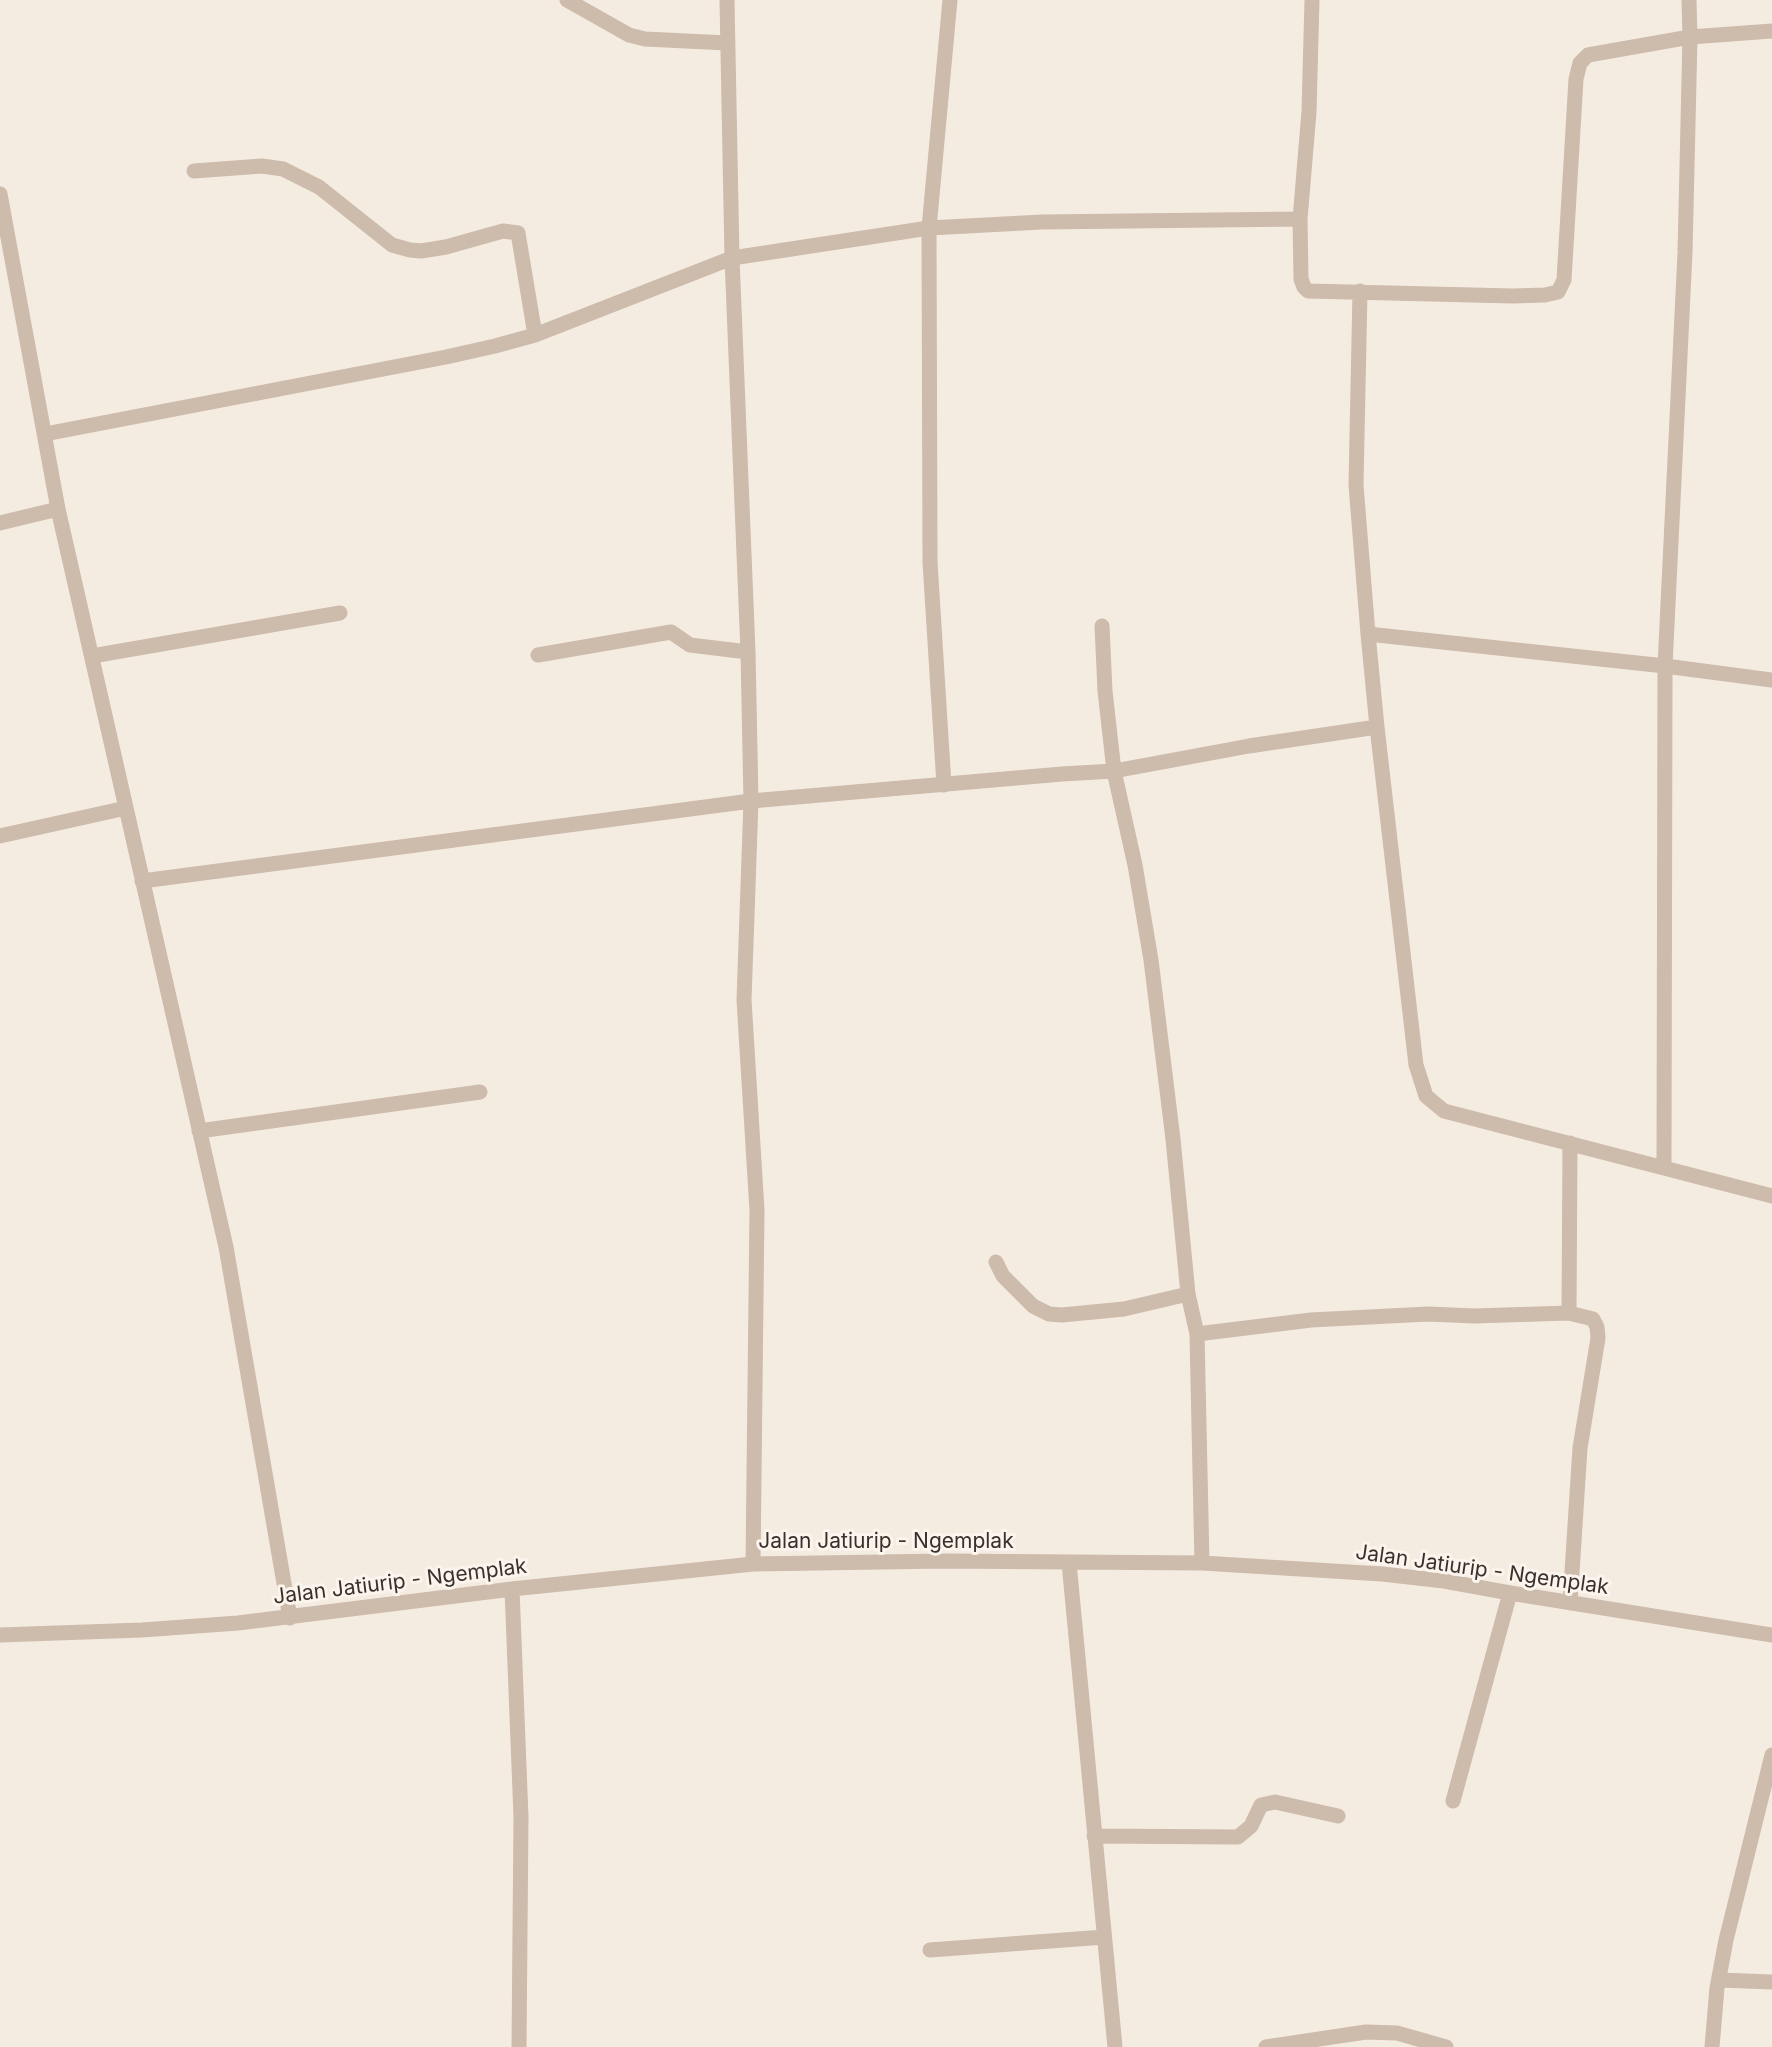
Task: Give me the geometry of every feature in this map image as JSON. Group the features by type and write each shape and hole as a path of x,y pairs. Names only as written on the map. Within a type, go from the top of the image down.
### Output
{"street":[{"path":"567,0 620,30 645,39 727,43"},
{"path":"726,0 732,258 748,652 751,801 744,1000 757,1210 753,1563"},
{"path":"944,785 930,562 929,228 950,0"},
{"path":"1312,0 1309,112 1300,219 1301,279 1308,291 1513,296 1545,296 1558,292 1564,279 1576,79 1580,63 1588,55 1690,36 1772,31"},
{"path":"1664,1166 1665,666 1685,264 1689,0"},
{"path":"194,171 262,166 283,169 319,187 392,245 410,250 421,251 446,247 503,231 518,233 535,335"},
{"path":"0,194 58,509 226,1247 290,1618"},
{"path":"45,434 446,357 535,335 732,258 929,228 1042,222 1300,219"},
{"path":"1360,291 1356,485 1368,634 1416,1065 1426,1096 1444,1111 1664,1166 1772,1196"},
{"path":"0,523 58,509"},
{"path":"92,656 340,613"},
{"path":"1102,626 1105,691 1114,771 1135,865 1151,960 1173,1139 1188,1294 1197,1334 1202,1563"},
{"path":"538,655 671,632 690,645 748,652"},
{"path":"1368,634 1665,666 1772,681"},
{"path":"142,881 751,801 1114,771 1249,746 1377,727"},
{"path":"0,836 126,808"},
{"path":"199,1131 480,1092"},
{"path":"1569,1313 1570,1143"},
{"path":"996,1262 1003,1276 1034,1306 1049,1314 1062,1316 1124,1309 1188,1294"},
{"path":"1197,1334 1311,1320 1428,1314 1474,1316 1569,1313 1593,1319 1597,1327 1598,1338 1580,1448 1570,1603"},
{"name":"Jalan Jatiurip - Ngemplak","path":"0,1635 142,1630 290,1618 512,1589 753,1563 944,1561 1202,1563 1382,1574 1444,1581 1772,1635"},
{"path":"1069,1563 1115,2047"},
{"path":"512,1589 521,1817 519,2047"},
{"path":"1453,1801 1510,1593"},
{"path":"1712,2047 1726,1940 1771,1761"},
{"path":"1094,1836 1238,1836 1251,1826 1261,1805 1275,1802 1338,1816"},
{"path":"930,1950 1104,1937"},
{"path":"1719,1980 1772,1982"},
{"path":"1266,2047 1366,2032 1397,2033 1446,2047"}]}
